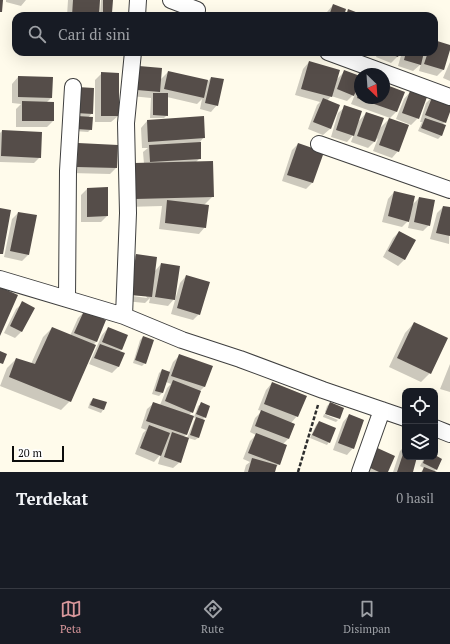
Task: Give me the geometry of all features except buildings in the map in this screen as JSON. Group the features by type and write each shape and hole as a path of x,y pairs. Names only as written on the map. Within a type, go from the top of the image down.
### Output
{"street":[{"path":"137,12 138,0"},
{"path":"171,0 197,10"},
{"path":"124,316 128,213 126,123 133,56"},
{"path":"339,56 450,97"},
{"path":"67,299 68,179 73,87"},
{"path":"319,144 450,190"},
{"path":"0,279 124,316 182,340 240,359 323,390 402,417"},
{"path":"360,472 382,410"},
{"path":"438,429 450,434"}],"path":[{"path":"298,472 323,390"}]}
